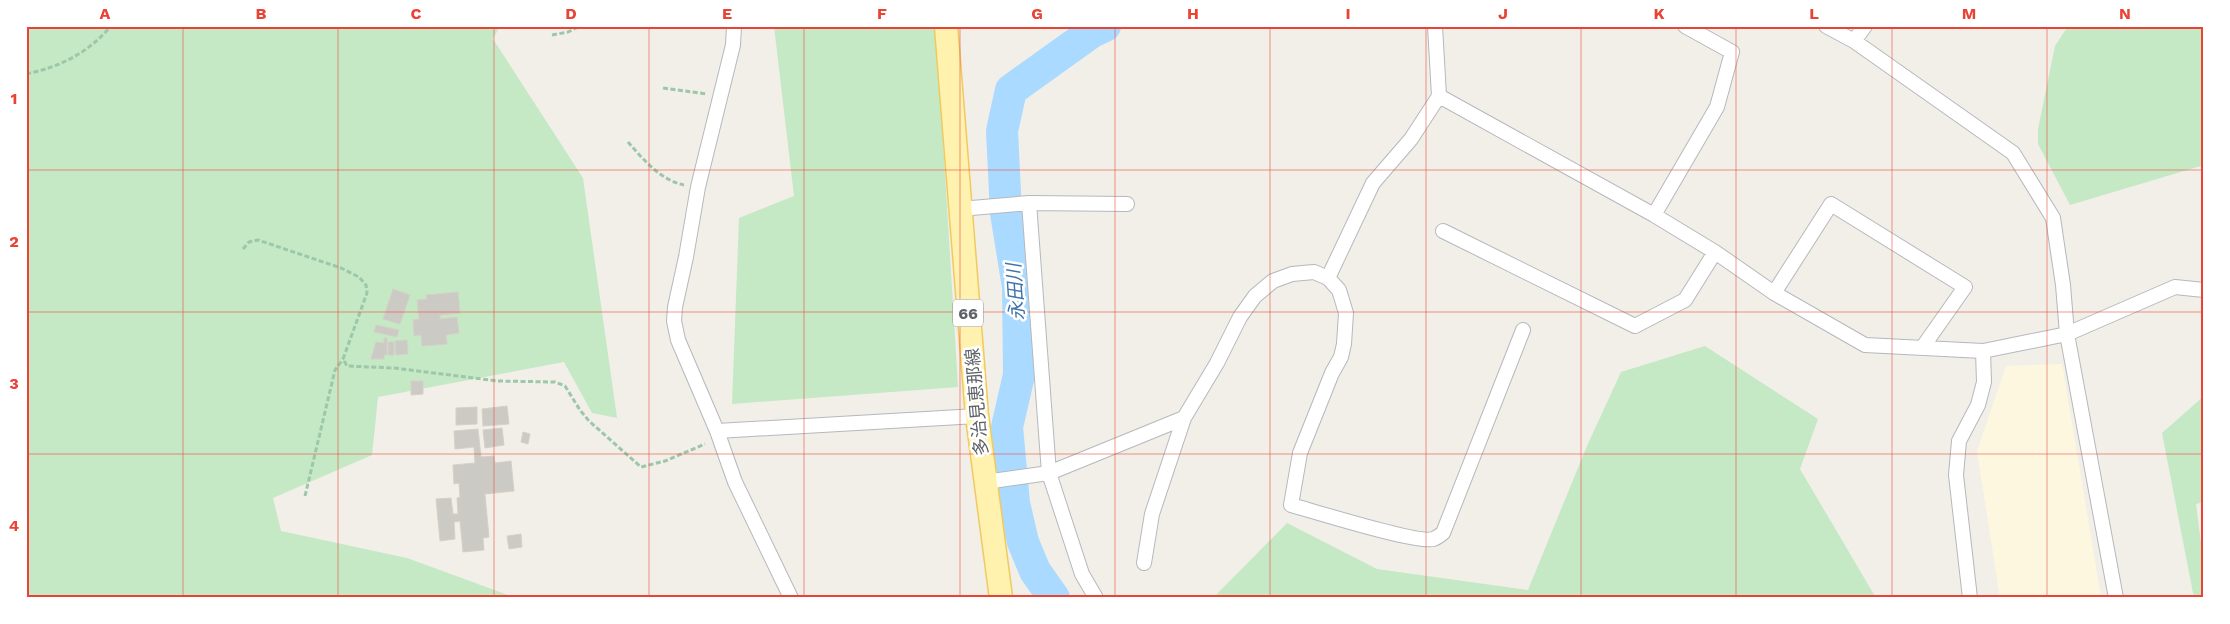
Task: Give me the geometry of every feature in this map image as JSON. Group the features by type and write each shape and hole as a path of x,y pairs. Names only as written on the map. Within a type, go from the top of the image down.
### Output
{"main road":[{"name":"多治見恵那線","path":"946,26 967,208 977,416 990,481 1001,598"}],"street":[{"path":"734,26 733,45 698,188 674,307 674,321 678,340 718,435 735,482 791,598"},
{"path":"1328,278 1373,183 1411,139 1439,96 1435,26"},
{"path":"1654,215 1717,107 1732,52 1685,26"},
{"path":"1826,26 1854,41 2013,153 2053,218 2063,285 2067,334 2116,598"},
{"path":"1854,41 1864,26"},
{"path":"1439,96 1654,215 1715,252 1774,293 1865,345 1983,351 2067,334 2175,287 2204,290"},
{"path":"1024,204 1044,475 1082,574 1096,598"},
{"path":"967,208 1024,204 1127,204"},
{"path":"1774,293 1831,204 1965,287 1922,348"},
{"path":"1443,231 1635,326 1685,300 1715,252"},
{"path":"1144,563 1152,514 1184,418 1217,363 1240,317 1255,296 1273,281 1292,274 1314,272 1328,278 1340,290 1346,313 1344,344 1341,357 1332,373 1300,453 1291,505 1415,538 1433,540 1443,533 1523,330"},
{"path":"1970,598 1956,475 1959,441 1978,405 1984,382 1983,351"},
{"path":"718,435 977,416"},
{"path":"990,481 1044,475 1184,418"}],"path":[{"path":"26,74 47,70 65,63 89,48 112,26"},
{"path":"552,34 568,32 580,26"},
{"path":"662,88 720,96"},
{"path":"628,142 661,175 680,184 698,188"},
{"path":"243,249 249,242 258,240 359,277 366,285 367,293 343,359 335,370 305,496"},
{"path":"343,359 347,366 394,368 498,381 555,382 565,386 589,421 641,467 665,461 718,435"}],"shaded area":[{"path":"2062,364 2101,598 2000,598 1977,451 2006,366"}],"green space":[{"path":"26,26 500,26 493,39 583,178 617,418 592,413 564,362 378,397 372,455 273,498 281,531 407,558 516,598 26,598"},
{"path":"774,26 936,26 958,387 732,404 739,218 794,196"},
{"path":"2068,26 2204,26 2204,165 2070,205 2038,144 2038,129 2055,46"},
{"path":"1705,346 1818,419 1800,469 1876,598 1213,598 1287,523 1377,569 1528,590 1587,446 1621,372"},
{"path":"2204,396 2204,502 2196,504 2204,566 2204,598 2194,598 2162,433"}],"building":[{"path":"393,289 410,295 400,324 383,319"},
{"path":"458,292 460,313 440,315 440,319 457,317 459,333 446,335 447,344 422,346 421,335 414,336 413,320 419,319 417,300 427,299 426,295"},
{"path":"376,325 399,330 397,337 374,332"},
{"path":"384,338 387,338 387,355 384,355 384,359 371,359 376,342 384,343"},
{"path":"407,340 408,354 396,355 395,341"},
{"path":"388,342 394,342 394,355 388,355"},
{"path":"411,381 423,381 423,394 411,395"},
{"path":"507,406 509,424 483,426 482,409"},
{"path":"477,407 477,424 456,425 456,408"},
{"path":"502,428 504,445 485,448 483,430"},
{"path":"478,429 481,457 494,456 495,463 511,461 514,491 485,494 489,537 483,538 484,550 463,552 460,521 454,522 455,539 440,541 436,499 451,498 453,514 458,514 457,498 460,497 459,483 454,484 453,465 475,463 474,447 455,449 454,431"},
{"path":"523,432 530,434 528,444 521,442"},
{"path":"521,534 522,547 509,549 507,536"}],"waterway":[{"name":"永田川","path":"1054,598 1035,571 1023,542 1014,503 1007,427 1019,375 1018,287 1006,213 1002,131 1011,90 1092,32 1105,26"}]}
